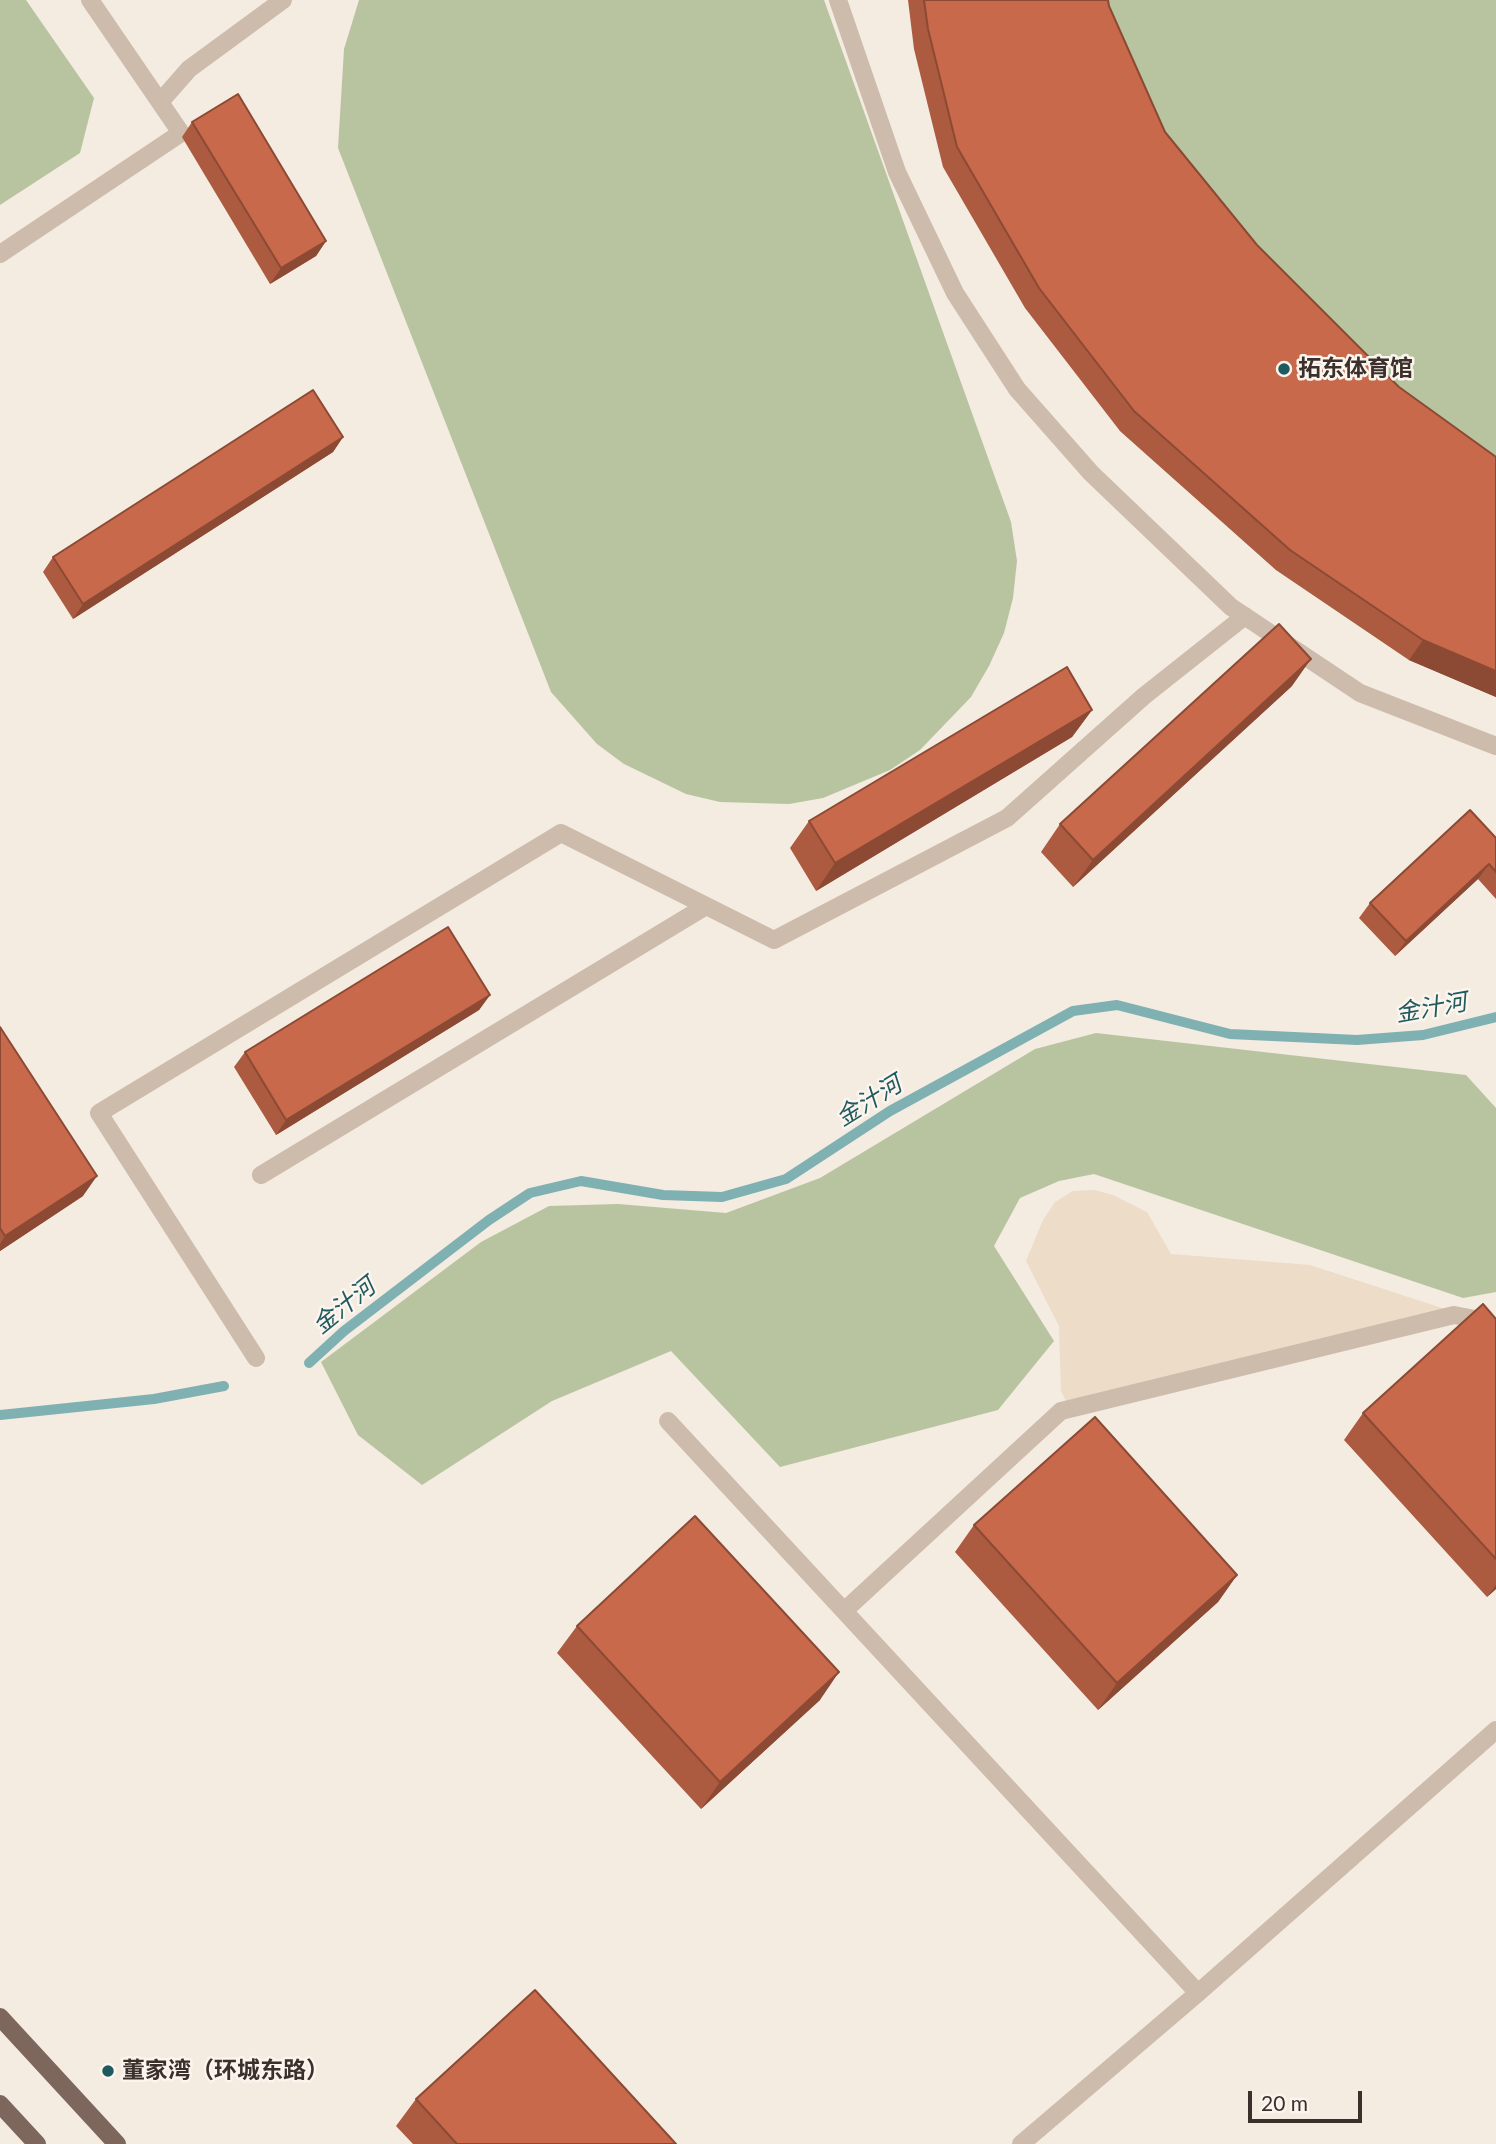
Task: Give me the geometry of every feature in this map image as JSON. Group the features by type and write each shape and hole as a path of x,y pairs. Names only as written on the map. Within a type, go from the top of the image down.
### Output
{"main road":[{"path":"0,2017 117,2144"},
{"path":"0,2104 37,2144"}],"street":[{"path":"0,254 181,133 90,0"},
{"path":"160,102 189,69 283,0"},
{"path":"838,0 897,173 955,293 1017,389 1091,473 1231,607 1360,693 1496,746"},
{"path":"256,1357 99,1113 561,833 774,940 1007,818 1144,696 1245,616"},
{"path":"261,1175 706,906"},
{"path":"844,1611 1061,1411 1454,1315 1485,1321 1496,1330"},
{"path":"668,1421 1198,1993"},
{"path":"1021,2144 1198,1993 1496,1730"}],"green space":[{"path":"0,0 26,0 94,98 80,153 0,205"},
{"path":"359,0 824,0 1011,522 1017,561 1013,598 1004,633 989,666 971,697 920,750 890,770 823,798 789,804 720,802 686,794 624,764 597,744 551,692 338,148 344,49"},
{"name":"拓东体育馆","path":"908,0 1496,0 1496,697 1409,660 1276,570 1120,431"},
{"path":"1096,1033 1466,1075 1496,1108 1496,1292 1463,1298 1094,1174 1059,1181 1020,1198 994,1246 1054,1341 998,1410 780,1467 671,1351 552,1401 422,1485 358,1435 321,1362 481,1242 549,1206 618,1204 726,1213 820,1178 1035,1049"}],"shaded area":[{"path":"1094,1190 1113,1195 1147,1212 1171,1254 1310,1265 1445,1309 1067,1403 1061,1391 1059,1326 1026,1261 1043,1220 1055,1202 1073,1191"}],"building":[{"path":"924,0 1108,0 1165,132 1257,245 1399,387 1496,457 1496,671 1423,640 1290,550 1134,411 1039,288 957,147 928,29"},
{"path":"238,94 326,241 281,268 192,122"},
{"path":"313,390 343,437 83,604 53,557"},
{"path":"1279,624 1311,659 1093,860 1060,824"},
{"path":"1067,667 1092,710 835,863 809,821"},
{"path":"1470,810 1496,838 1496,872 1489,864 1406,941 1370,903"},
{"path":"448,927 490,995 286,1120 245,1052"},
{"path":"0,1027 97,1176 5,1236 0,1228"},
{"path":"1483,1304 1496,1319 1496,1559 1363,1413"},
{"path":"1095,1417 1237,1575 1117,1683 974,1525"},
{"path":"695,1516 839,1672 720,1782 577,1626"},
{"path":"535,1990 676,2144 457,2144 416,2099"}],"waterway":[{"name":"金汁河","path":"309,1363 344,1331 489,1220 530,1193 581,1181 663,1195 722,1197 786,1179 890,1111 1073,1011 1117,1005 1230,1034 1357,1040 1423,1035 1496,1017"},
{"name":"金汁河","path":"0,1415 154,1399 224,1386"}],"place":[{"name":"拓东体育馆","path":"1284,369"},
{"name":"董家湾（环城东路）","path":"108,2071"}]}
